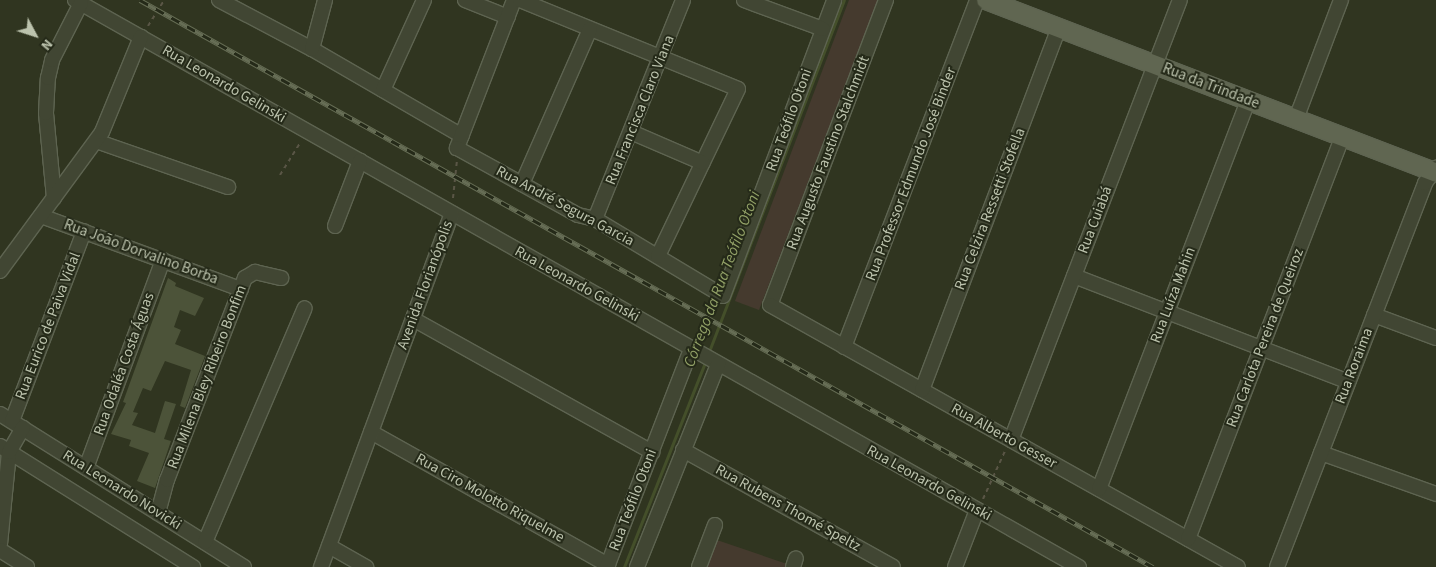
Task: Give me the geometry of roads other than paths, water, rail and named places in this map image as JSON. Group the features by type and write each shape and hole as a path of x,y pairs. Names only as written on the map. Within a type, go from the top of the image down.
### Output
{"main road":[{"name":"Rua da Trindade","path":"986,0 1013,5 1059,28 1436,171"}],"street":[{"name":"Rua André Segura Garcia","path":"219,0 241,5 383,90 522,184 578,215 596,219 723,296"},
{"path":"312,49 324,0"},
{"path":"383,90 424,0"},
{"path":"465,0 508,17"},
{"path":"460,142 514,0"},
{"path":"520,0 738,89 658,256"},
{"name":"Rua Francisca Claro Viana","path":"596,219 683,0"},
{"path":"744,0 823,29"},
{"name":"Rua Teófilo Otoni","path":"723,296 834,0"},
{"name":"Rua Augusto Faustino Stalchmidt","path":"770,305 886,0"},
{"name":"Rua Professor Edmundo José Binder","path":"844,347 977,0"},
{"name":"Rua Cuiabá","path":"1011,440 1180,0"},
{"path":"1296,119 1341,0"},
{"path":"54,198 46,113 48,78 52,60 78,2"},
{"name":"Rua Leonardo Gelinski","path":"78,2 1079,567"},
{"name":"Rua Celzira Ressetti Stofella","path":"922,390 1059,28"},
{"path":"522,184 590,29"},
{"path":"0,271 96,141 141,37"},
{"name":"Rua Luíza Mahin","path":"1099,489 1248,100"},
{"path":"631,132 703,163"},
{"name":"Rua Carlota Pereira de Queiroz","path":"1188,539 1342,136"},
{"path":"96,141 228,188"},
{"path":"334,226 360,161"},
{"name":"Rua Roraima","path":"1277,567 1425,183 1436,171"},
{"name":"Avenida Florianópolis","path":"321,567 452,213"},
{"name":"Rua João Dorvalino Borba","path":"41,216 241,289"},
{"name":"Rua Eurico de Paiva Vidal","path":"0,544 4,449 18,425 84,231"},
{"name":"Rua Odaléa Costa Águas","path":"86,468 162,260"},
{"name":"Rua Milena Bley Ribeiro Bonfim","path":"158,513 167,480 241,289 251,272 281,278"},
{"path":"1074,276 1348,382"},
{"name":"Rua Alberto Gesser","path":"770,305 1238,567"},
{"path":"205,542 305,308"},
{"path":"1374,315 1436,338"},
{"path":"413,319 652,452"},
{"name":"Rua Teófilo Otoni","path":"608,566 694,350"},
{"name":"Rua Teófilo Otoni","path":"637,567 715,362"},
{"name":"Rua Leonardo Novicki","path":"0,414 244,567"},
{"name":"Rua Ciro Molotto Riquelme","path":"371,432 608,566"},
{"name":"Rua Leonardo Novicki","path":"4,449 175,562 193,567"},
{"name":"Rua Rubens Thomé Speltz","path":"683,450 892,567"},
{"path":"1321,453 1436,494"},
{"path":"955,567 977,510"},
{"path":"699,567 714,524"},
{"path":"329,546 366,567"},
{"path":"0,550 26,567"}],"waterway":[{"name":"Córrego da Rua Teófilo Otoni","path":"708,354 844,0"},
{"name":"Córrego da Rua Teófilo Otoni","path":"624,567 706,360"}],"railway":[{"path":"140,0 1153,567"}]}
